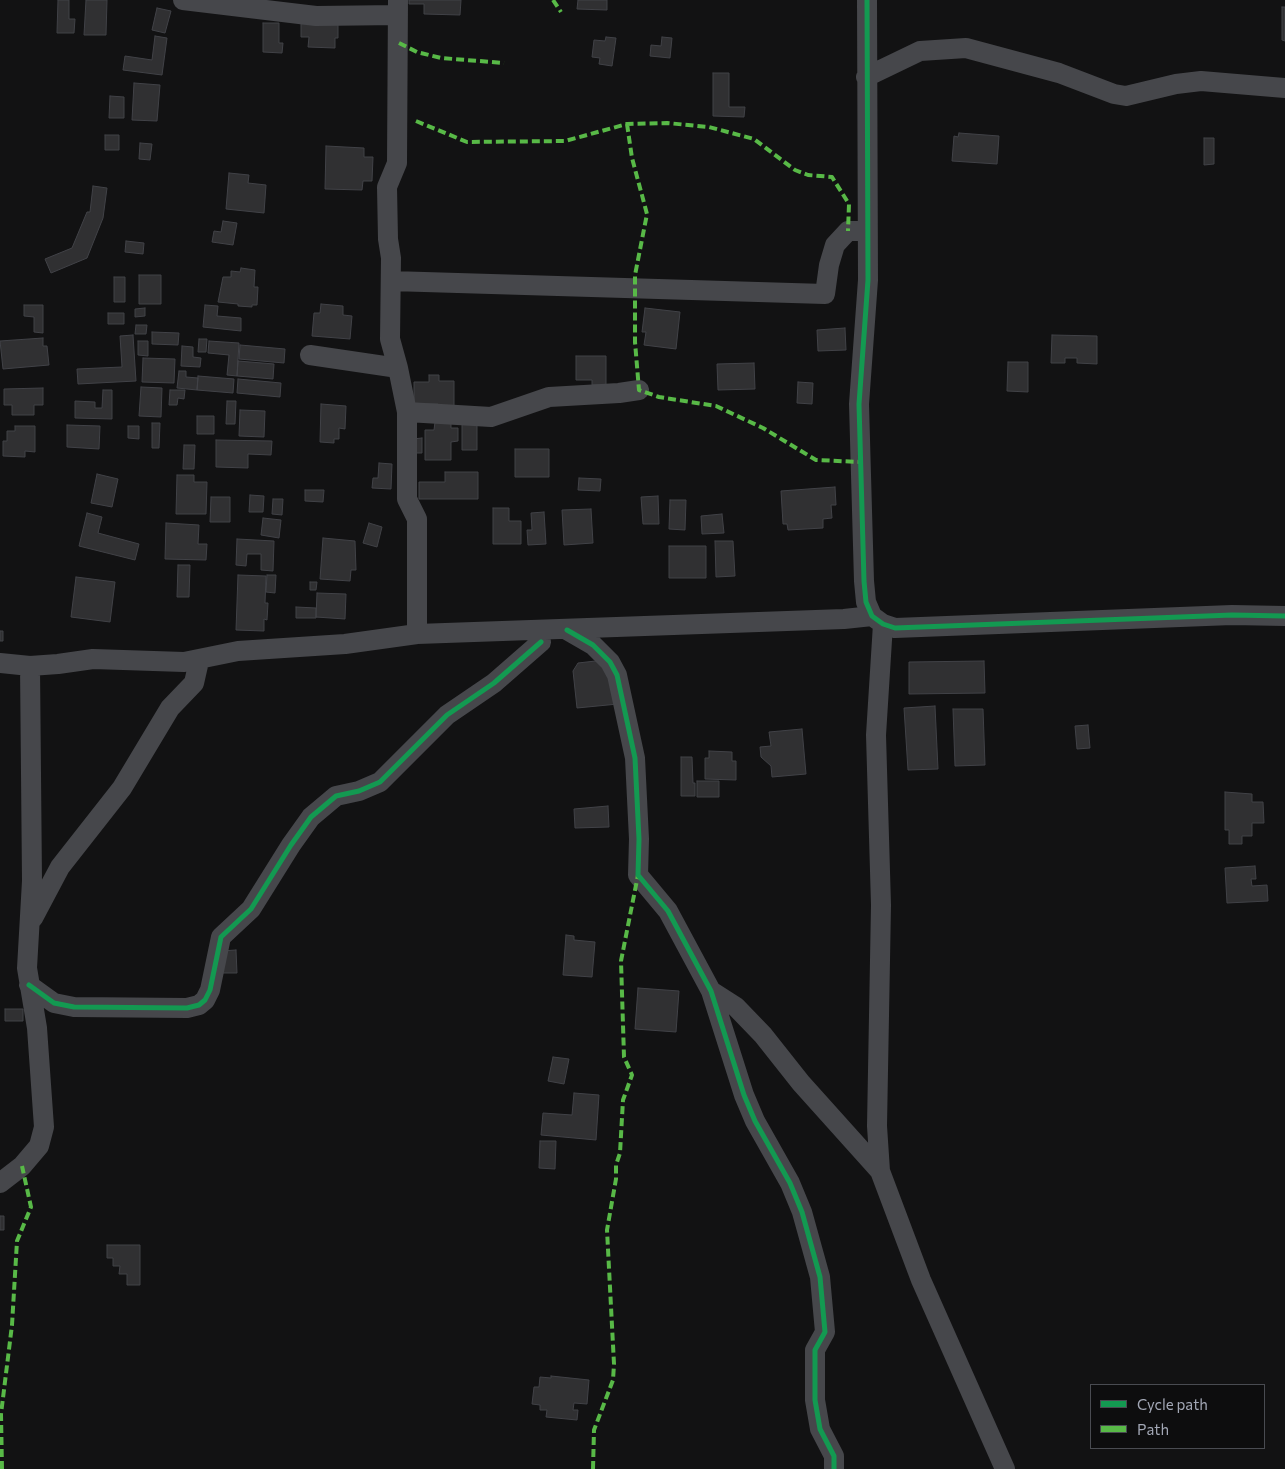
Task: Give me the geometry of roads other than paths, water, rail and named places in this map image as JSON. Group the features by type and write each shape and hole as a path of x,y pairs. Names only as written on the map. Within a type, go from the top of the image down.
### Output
{"street":[{"path":"183,0 316,16 398,7 397,163 387,187 391,281 390,339 407,412 407,499 417,519 417,634"},
{"path":"867,0 868,280 859,404 864,581 866,602 877,620 876,735 881,905 877,1126 880,1171 921,1280 1004,1469"},
{"path":"866,77 920,51 966,48 1059,73 1114,94 1126,96 1176,84 1201,81 1285,88"},
{"path":"391,281 825,294 829,265 835,245 848,231 868,231"},
{"path":"310,355 398,368"},
{"path":"407,412 491,417 549,397 639,390"},
{"path":"0,663 30,666 93,659 200,661 253,650 345,644 417,634 844,620 877,620 895,628 1232,615 1285,616"},
{"path":"567,630 593,645 610,662 617,675 635,758 639,839 638,875 668,911 711,991 744,1095 755,1120 790,1182 810,1236 820,1277 825,1332 815,1350 815,1400 820,1429 834,1456 834,1469"},
{"path":"29,985 54,1003 74,1007 187,1008 198,1005 205,1000 210,990 220,937 251,909 311,817 336,796 359,791 380,782 447,715 494,683 541,642"},
{"path":"29,925 60,867 122,788 170,708 194,683 200,661"},
{"path":"0,1183 22,1166 39,1146 44,1127 37,1028 27,968 32,881 30,666"},
{"path":"711,991 736,1007 880,1171"}]}
